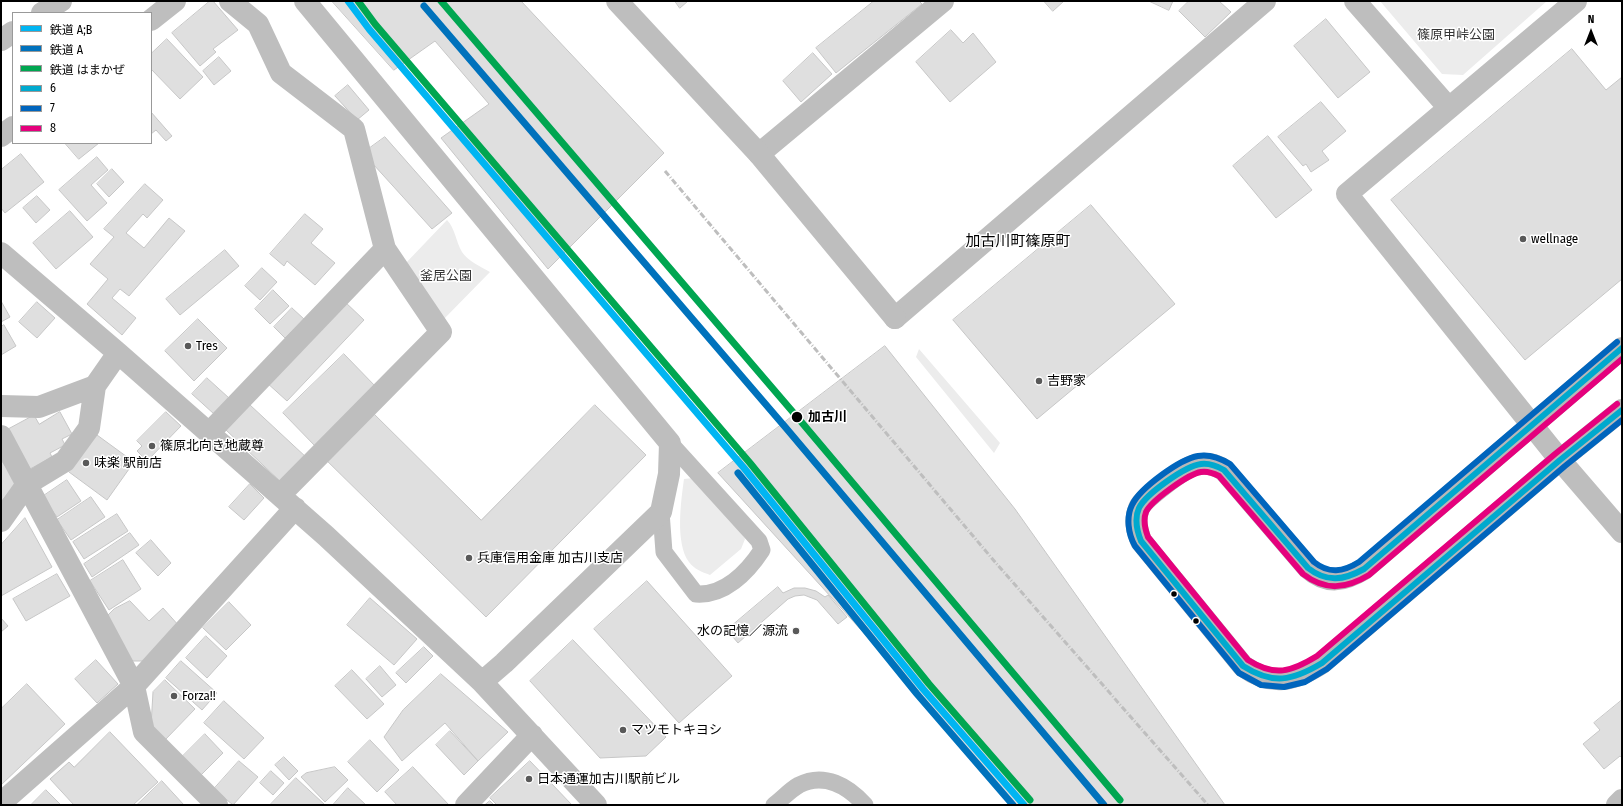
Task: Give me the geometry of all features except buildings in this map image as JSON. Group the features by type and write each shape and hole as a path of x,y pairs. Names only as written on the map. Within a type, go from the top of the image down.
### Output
{"main road":[{"path":"1622,348 1364,569 1348,578 1325,579 1317,576 1308,568 1224,470 1208,463 1194,465 1143,502 1136,517 1136,528 1141,541 1243,666 1255,674 1267,679 1295,678 1322,663 1560,460 1622,410"}],"street":[{"path":"44,12 61,1"},
{"path":"152,19 175,1"},
{"path":"1,803 134,686 288,501 441,332 385,249 354,129 281,73 258,24 230,1"},
{"path":"305,1 670,443 669,474 662,512 504,663 482,682"},
{"path":"617,1 759,154 895,318 1260,2"},
{"path":"759,154 943,1"},
{"path":"1354,1 1448,107"},
{"path":"1576,1 1448,107 1347,194 1560,460 1622,532"},
{"path":"1,40 12,33"},
{"path":"1,136 12,128"},
{"path":"209,432 385,249"},
{"path":"1,253 288,501 482,682 596,805"},
{"path":"1,521 27,484 65,461 89,428 95,386 118,353"},
{"path":"1,406 39,407 95,386"},
{"path":"1,436 134,686 144,732 217,805"},
{"path":"466,805 532,736"},
{"path":"1617,805 1622,800"}],"lane":[{"path":"662,512 664,552 696,594 707,595 722,590 753,565 762,550 759,541 670,443"},
{"path":"774,805 798,785 813,781 829,781 845,786 865,805"}],"green space":[{"name":"篠原甲峠公園","path":"1380,1 1547,1 1463,75 1442,74"},
{"name":"釜居公園","path":"447,220 452,227 462,252 475,264 490,272 442,321 404,265"},
{"path":"919,349 1000,443 994,453 916,357"},
{"path":"694,478 740,531 745,539 741,549 710,575 693,567 689,562 685,554 680,533 684,479"}],"railway":[{"path":"665,171 995,562 1208,805"}],"rail line":[{"name":"A;B","path":"348,1 369,29 744,468 923,689 1024,805"},
{"name":"はまかぜ","path":"358,1 375,24 750,463 929,684 1030,800"},
{"name":"はまかぜ","path":"441,1 798,418 1120,800"},
{"name":"A","path":"424,6 786,428 1104,805"},
{"name":"A","path":"738,473 917,694 1013,805"}],"transit line":[{"name":"7","path":"1617,342 1359,562 1342,570 1331,570 1314,562 1230,464 1210,456 1190,458 1161,475 1143,491 1136,498 1130,510 1128,520 1129,531 1135,546 1239,673 1261,685 1284,687 1305,682 1327,669 1565,466 1622,420"},
{"name":"6","path":"1622,348 1364,569 1357,573 1349,576 1329,578 1315,573 1308,568 1224,470 1210,464 1194,466 1176,475 1157,488 1143,502 1137,512 1136,521 1138,533 1141,541 1243,666 1264,676 1273,678 1292,677 1322,663 1560,460 1622,410"},
{"name":"8","path":"1617,404 1555,454 1317,656 1291,669 1267,669 1248,660 1148,537 1146,531 1145,515 1149,507 1155,501 1170,489 1195,474 1210,472 1219,476 1303,574 1319,583 1327,585 1336,586 1352,583 1369,575 1622,359"}],"place":[{"name":"wellnage","path":"1523,239"},
{"name":"Tres","path":"188,346"},
{"name":"吉野家","path":"1039,381"},
{"name":"加古川","path":"797,417"},
{"name":"篠原北向き地蔵尊","path":"152,446"},
{"name":"味楽 駅前店","path":"86,463"},
{"name":"兵庫信用金庫 加古川支店","path":"469,558"},
{"name":"水の記憶／源流","path":"796,631"},
{"name":"Forza!!","path":"174,696"},
{"name":"マツモトキヨシ","path":"623,730"},
{"name":"日本通運加古川駅前ビル","path":"529,779"}],"district":[{"name":"加古川町篠原町","path":"1018,242"}]}
